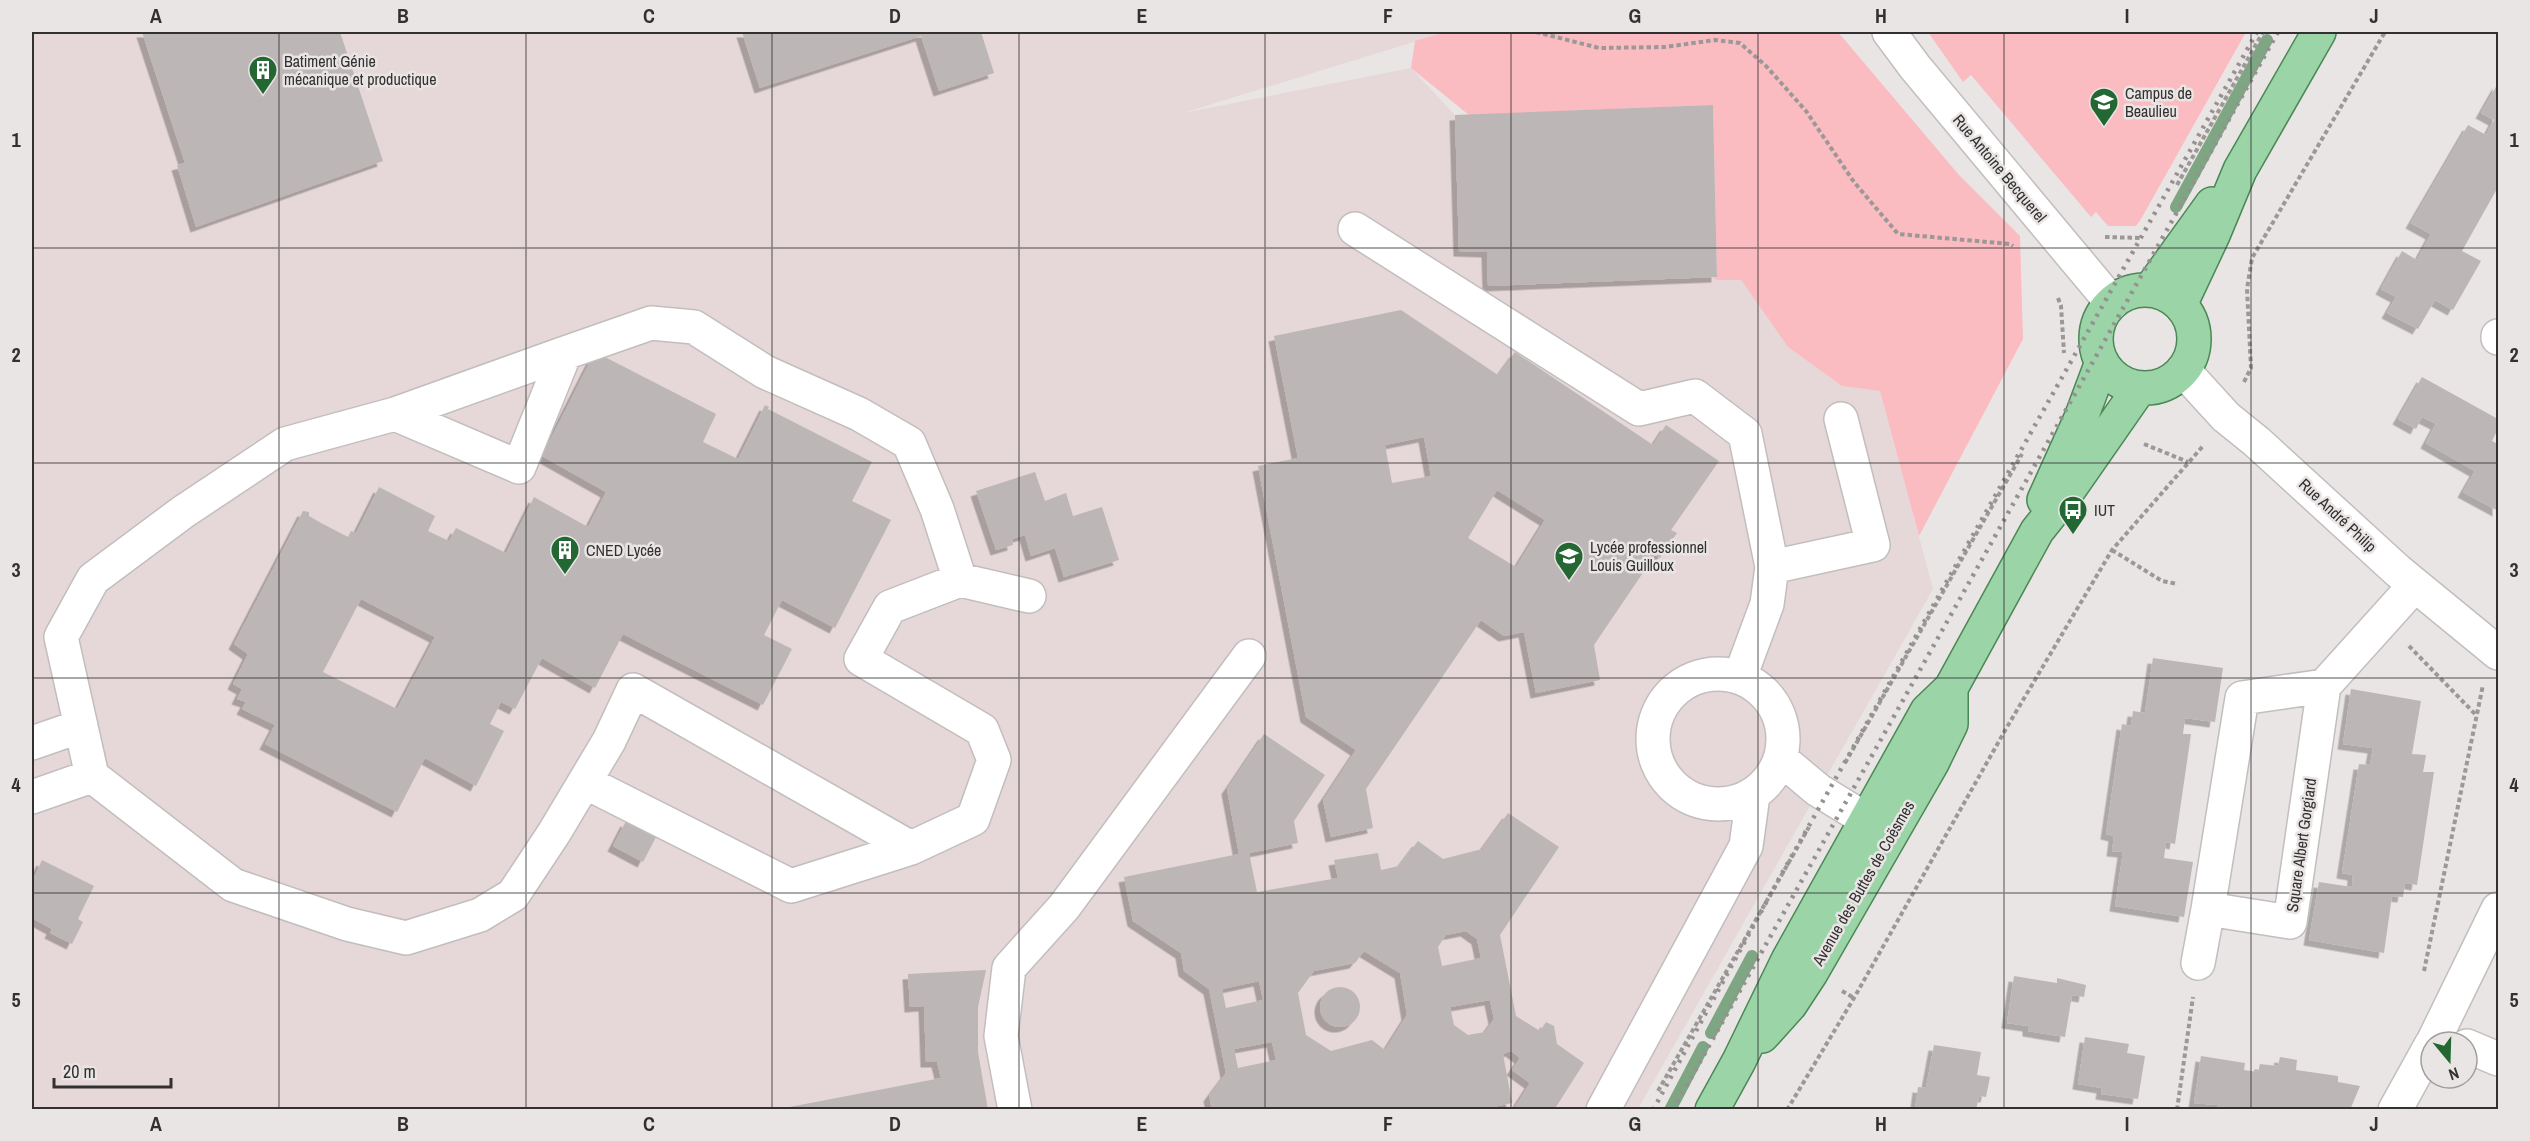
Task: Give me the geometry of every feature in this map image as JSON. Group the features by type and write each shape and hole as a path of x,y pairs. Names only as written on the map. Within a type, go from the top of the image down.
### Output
{"main road":[{"path":"2181,303 2240,170 2319,32"},
{"path":"2150,290 2196,225 2240,170"},
{"path":"2150,290 2165,294 2181,303 2191,319 2195,340 2190,362 2183,370 2164,385 2139,389 2116,379 2102,362 2097,348 2097,332 2102,316 2112,303 2133,292 2150,290"},
{"name":"Avenue des Buttes de Coësmes","path":"2037,531 2045,495 2081,418 2102,362"},
{"name":"Avenue des Buttes de Coësmes","path":"1712,1110 1739,1062 1784,968 1927,711 1951,688 2037,531 2061,501 2139,389"},
{"name":"Avenue des Buttes de Coësmes","path":"1739,1062 1790,1005 1811,973 1932,763 1951,724 1951,688"}],"street":[{"name":"Rue Antoine Becquerel","path":"1889,32 2112,303"},
{"path":"1355,229 1639,409 1695,396 1745,434 1772,567 1767,604 1740,677"},
{"path":"911,848 633,690 609,741 585,782 513,895 480,915 406,938 347,924 233,885 92,776 61,637 93,579 183,512 285,444 395,414 651,323 694,327 765,372 859,414 909,443 937,508 960,580"},
{"path":"395,414 519,467 565,353"},
{"name":"Rue André Philip","path":"2183,370 2226,417 2257,442 2415,585 2499,652"},
{"path":"1772,567 1873,545 1840,419"},
{"path":"585,782 792,886 911,848 973,819 994,760 982,730 861,659 890,607 960,580 1029,596"},
{"path":"2198,963 2242,698 2324,687 2415,585"},
{"path":"1015,1110 1001,1036 1009,968 1064,908 1249,656"},
{"path":"1705,674 1740,677 1764,692 1778,711 1784,737 1780,759 1772,777 1753,795 1731,803 1709,804 1692,799 1673,788 1660,771 1652,736 1657,714 1667,697 1684,682 1705,674"},
{"name":"Square Albert Gorgiard","path":"2208,909 2290,922 2324,687"},
{"path":"32,743 81,726"},
{"path":"1780,759 1818,790 1867,820"},
{"path":"32,797 92,776"},
{"path":"1603,1110 1746,846 1753,795"},
{"path":"2444,1030 2499,909"},
{"path":"2479,1051 2499,1059"},
{"path":"2395,1110 2419,1072"}],"path":[{"path":"1536,32 1599,48 1665,47 1715,40 1740,44 1766,66 1806,111 1854,182 1898,234 2010,244 2018,251"},
{"path":"2174,190 2264,32"},
{"path":"2226,417 2252,368 2247,289 2252,258 2385,32"},
{"path":"2058,297 2061,306 2065,362"},
{"path":"2005,481 2023,452"},
{"path":"1787,1110 1860,988 2007,727 2112,550 2188,462"},
{"path":"2112,550 2162,582 2178,584"},
{"path":"2384,620 2477,716"},
{"path":"2422,981 2481,699"},
{"path":"2177,1110 2198,963"}],"shaded area":[{"path":"32,32 1446,32 1183,113 1411,68 1455,115 1713,105 1717,277 1714,278 1741,280 1788,347 1842,386 1880,391 1933,589 1638,1109 32,1109"},
{"path":"1446,32 1838,32 1959,175 2020,236 2023,339 1919,536 1880,391 1842,386 1788,347 1741,280 1713,278 1717,277 1713,105 1469,115 1411,68 1415,41"},
{"name":"Campus de Beaulieu","path":"1928,32 2246,32 2141,219 2136,226 2108,226 2096,212 2091,217 1971,75 1963,82"}],"building":[{"name":"Batiment Génie mécanique et productique","path":"142,32 340,32 383,161 196,227 177,165 185,163"},
{"path":"742,32 981,32 994,73 939,91 921,36 760,88"},
{"path":"2498,83 2498,187 2462,251 2481,261 2453,310 2435,300 2418,329 2387,313 2396,297 2381,289 2402,251 2417,260 2431,234 2411,223 2468,125 2486,135 2494,120 2481,113"},
{"path":"1713,105 1717,277 1488,286 1487,252 1459,251 1455,115"},
{"path":"1401,310 1498,375 1515,352 1653,445 1666,425 1719,461 1671,530 1677,533 1660,558 1655,555 1594,645 1600,680 1536,693 1524,632 1504,636 1481,620 1366,789 1373,828 1331,837 1323,800 1356,750 1306,717 1258,466 1298,458 1274,336","holes":["1424,437 1431,476 1392,483 1385,445","1497,490 1545,520 1516,567 1468,538"]},
{"name":"CNED Lycée","path":"596,350 599,354 716,414 703,442 738,459 765,405 769,407 768,409 872,462 852,501 891,520 835,628 782,600 764,635 792,649 763,705 623,634 595,688 542,658 515,709 501,702 490,724 504,731 476,786 425,758 397,812 265,744 275,725 242,709 246,702 237,699 242,689 233,684 248,654 234,644 303,511 309,512 309,516 348,537 351,531 356,533 379,487 435,516 428,531 449,541 456,528 506,553 534,497 588,527 606,492 542,456","holes":["361,599 435,637 397,709 323,672"]},
{"path":"2422,377 2498,419 2498,429 2492,441 2498,444 2498,511 2463,492 2475,471 2426,443 2436,424 2422,417 2416,429 2398,419"},
{"path":"1035,472 1045,501 1066,493 1073,516 1102,507 1119,560 1064,577 1055,548 1031,556 1025,535 1012,539 1013,545 996,550 976,491"},
{"path":"2153,658 2223,668 2215,722 2185,718 2183,734 2191,734 2175,844 2166,842 2164,858 2193,862 2184,917 2115,906 2123,852 2112,851 2114,836 2106,834 2122,724 2131,726 2133,711 2145,713"},
{"path":"2351,689 2421,701 2412,754 2426,755 2423,772 2434,772 2417,885 2405,883 2403,897 2392,896 2384,953 2309,940 2319,882 2352,887 2353,875 2342,873 2359,764 2370,765 2373,748 2343,744"},
{"path":"1264,734 1325,775 1294,821 1298,843 1249,853 1257,892 1338,878 1334,860 1378,853 1381,870 1399,866 1418,841 1443,859 1482,849 1508,813 1559,847 1500,935 1516,1016 1540,1031 1546,1022 1554,1026 1557,1044 1584,1063 1554,1110 1513,1110 1530,1083 1512,1070 1520,1058 1511,1051 1503,1054 1512,1103 1479,1110 1212,1110 1209,1096 1226,1073 1209,989 1184,971 1181,953 1133,921 1124,877 1239,854 1227,789","holes":["1466,931 1477,939 1481,958 1442,966 1438,947 1446,935","1364,951 1400,973 1407,1015 1385,1050 1372,1040 1331,1051 1306,1035 1298,993 1314,971 1355,963","1259,981 1263,1000 1226,1008 1222,989","1490,1000 1494,1019 1485,1032 1468,1035 1454,1025 1450,1007","1272,1042 1276,1060 1238,1068 1234,1049"]},
{"path":"626,821 656,837 643,862 613,846"},
{"path":"42,860 94,886 78,919 83,922 72,944 50,933 52,929 32,918 32,882"},
{"path":"986,970 978,1007 978,1052 988,1110 774,1110 941,1078 937,1062 926,1062 924,1006 910,1007 908,974"},
{"path":"2014,976 2057,983 2057,978 2086,985 2084,997 2072,995 2065,1037 2028,1031 2028,1026 2007,1023"},
{"path":"1340,987 1348,988 1354,993 1359,999 1359,1015 1354,1021 1348,1026 1340,1027 1332,1026 1326,1021 1321,1015 1320,1007 1321,999 1326,993 1332,988"},
{"path":"2085,1037 2129,1044 2127,1053 2145,1056 2138,1099 2101,1094 2102,1088 2078,1084"},
{"path":"1934,1045 1981,1052 1977,1075 1990,1077 1986,1097 1979,1096 1976,1110 1915,1110 1918,1087 1926,1088"},
{"path":"2201,1056 2245,1063 2244,1070 2258,1072 2260,1064 2278,1066 2280,1057 2297,1060 2296,1070 2338,1076 2338,1082 2360,1086 2350,1110 2217,1110 2217,1105 2194,1103"}],"waterway":[{"path":"2176,207 2267,40"},
{"path":"1711,1033 1752,956"},
{"path":"1670,1110 1703,1047"}],"railway":[{"path":"1653,1110 1780,877 2257,32"},
{"path":"1673,1110 2278,32"}],"place":[{"name":"Batiment Génie mécanique et productique","path":"263,96"},
{"name":"Campus de Beaulieu","path":"2104,128"},
{"name":"IUT","path":"2073,536"},
{"name":"CNED Lycée","path":"565,576"},
{"name":"Lycée professionnel Louis Guilloux","path":"1569,582"}]}
